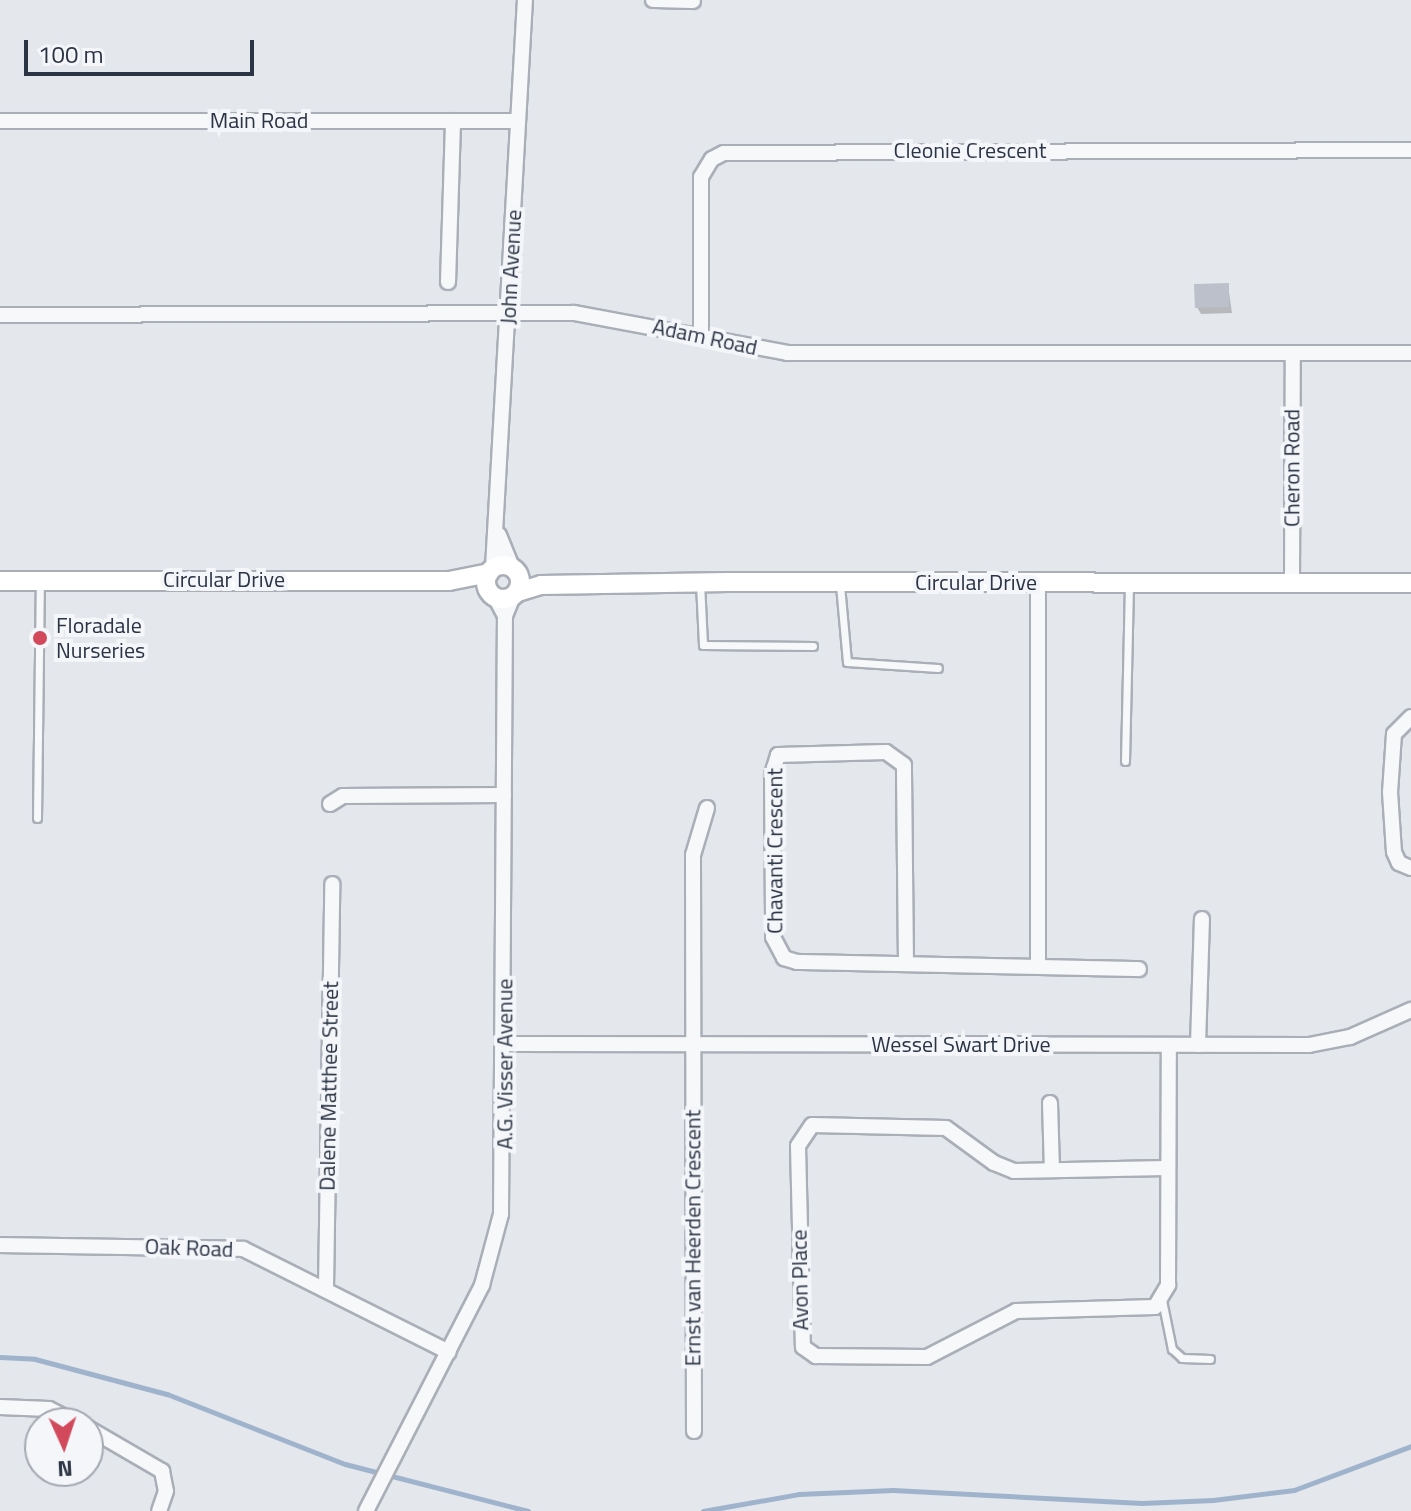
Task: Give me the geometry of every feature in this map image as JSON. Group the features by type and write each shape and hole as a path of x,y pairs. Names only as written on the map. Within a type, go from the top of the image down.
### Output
{"street":[{"name":"John Avenue","path":"500,586 499,534 525,0"},
{"path":"653,0 693,1"},
{"name":"Main Road","path":"0,121 518,121"},
{"path":"448,282 453,121"},
{"name":"Cleonie Crescent","path":"701,338 701,177 712,159 724,153 1411,150"},
{"name":"Adam Road","path":"0,315 604,316 701,338 799,353 1411,353"},
{"name":"Cheron Road","path":"1292,583 1293,353"},
{"name":"John Avenue","path":"499,534 515,569"},
{"path":"500,586 515,569"},
{"name":"Circular Drive","path":"515,569 541,585"},
{"name":"Circular Drive","path":"0,581 449,581 500,586 1411,583"},
{"path":"1038,583 1038,964"},
{"name":"A.G. Visser Avenue","path":"366,1511 482,1285 501,1214 505,1044 505,616 500,586"},
{"path":"1411,717 1394,734 1390,792 1394,852 1399,863 1411,868"},
{"name":"Chavanti Crescent","path":"906,963 904,765 886,752 778,755 772,775 773,937 778,954 797,962 906,963 1038,964 1139,969"},
{"path":"330,804 343,796 504,795"},
{"name":"Ernst van Heerden Crescent","path":"694,1431 693,855 707,808"},
{"name":"Dalene Matthee Street","path":"326,1288 332,884"},
{"path":"1198,1045 1202,919"},
{"name":"Wessel Swart Drive","path":"505,1044 1325,1043 1411,1010"},
{"path":"1162,1300 1168,1285 1166,1168 1169,1045"},
{"path":"1050,1103 1052,1170"},
{"name":"Avon Place","path":"1162,1300 1144,1311 1011,1312 927,1357 816,1356 803,1347 798,1146 808,1127 940,1127 962,1135 1001,1167 1052,1170 1166,1168"},
{"name":"Oak Road","path":"0,1245 225,1246 264,1256 449,1352"},
{"path":"0,1407 24,1408"},
{"path":"104,1437 162,1471 166,1491 159,1511"}],"lane":[{"path":"37,818 40,581"},
{"path":"700,583 703,645 813,646"},
{"path":"840,583 847,662 938,668"},
{"path":"1125,761 1129,583"},
{"path":"1162,1300 1172,1349 1182,1358 1210,1359"}],"building":[{"path":"1229,283 1229,307 1195,308 1194,284"}],"waterway":[{"path":"0,1357 35,1359 167,1394 345,1464 528,1511"},
{"path":"703,1511 799,1494 893,1490 1142,1503 1213,1500 1294,1490 1411,1446"}],"place":[{"name":"Floradale Nurseries","path":"40,638"}]}
